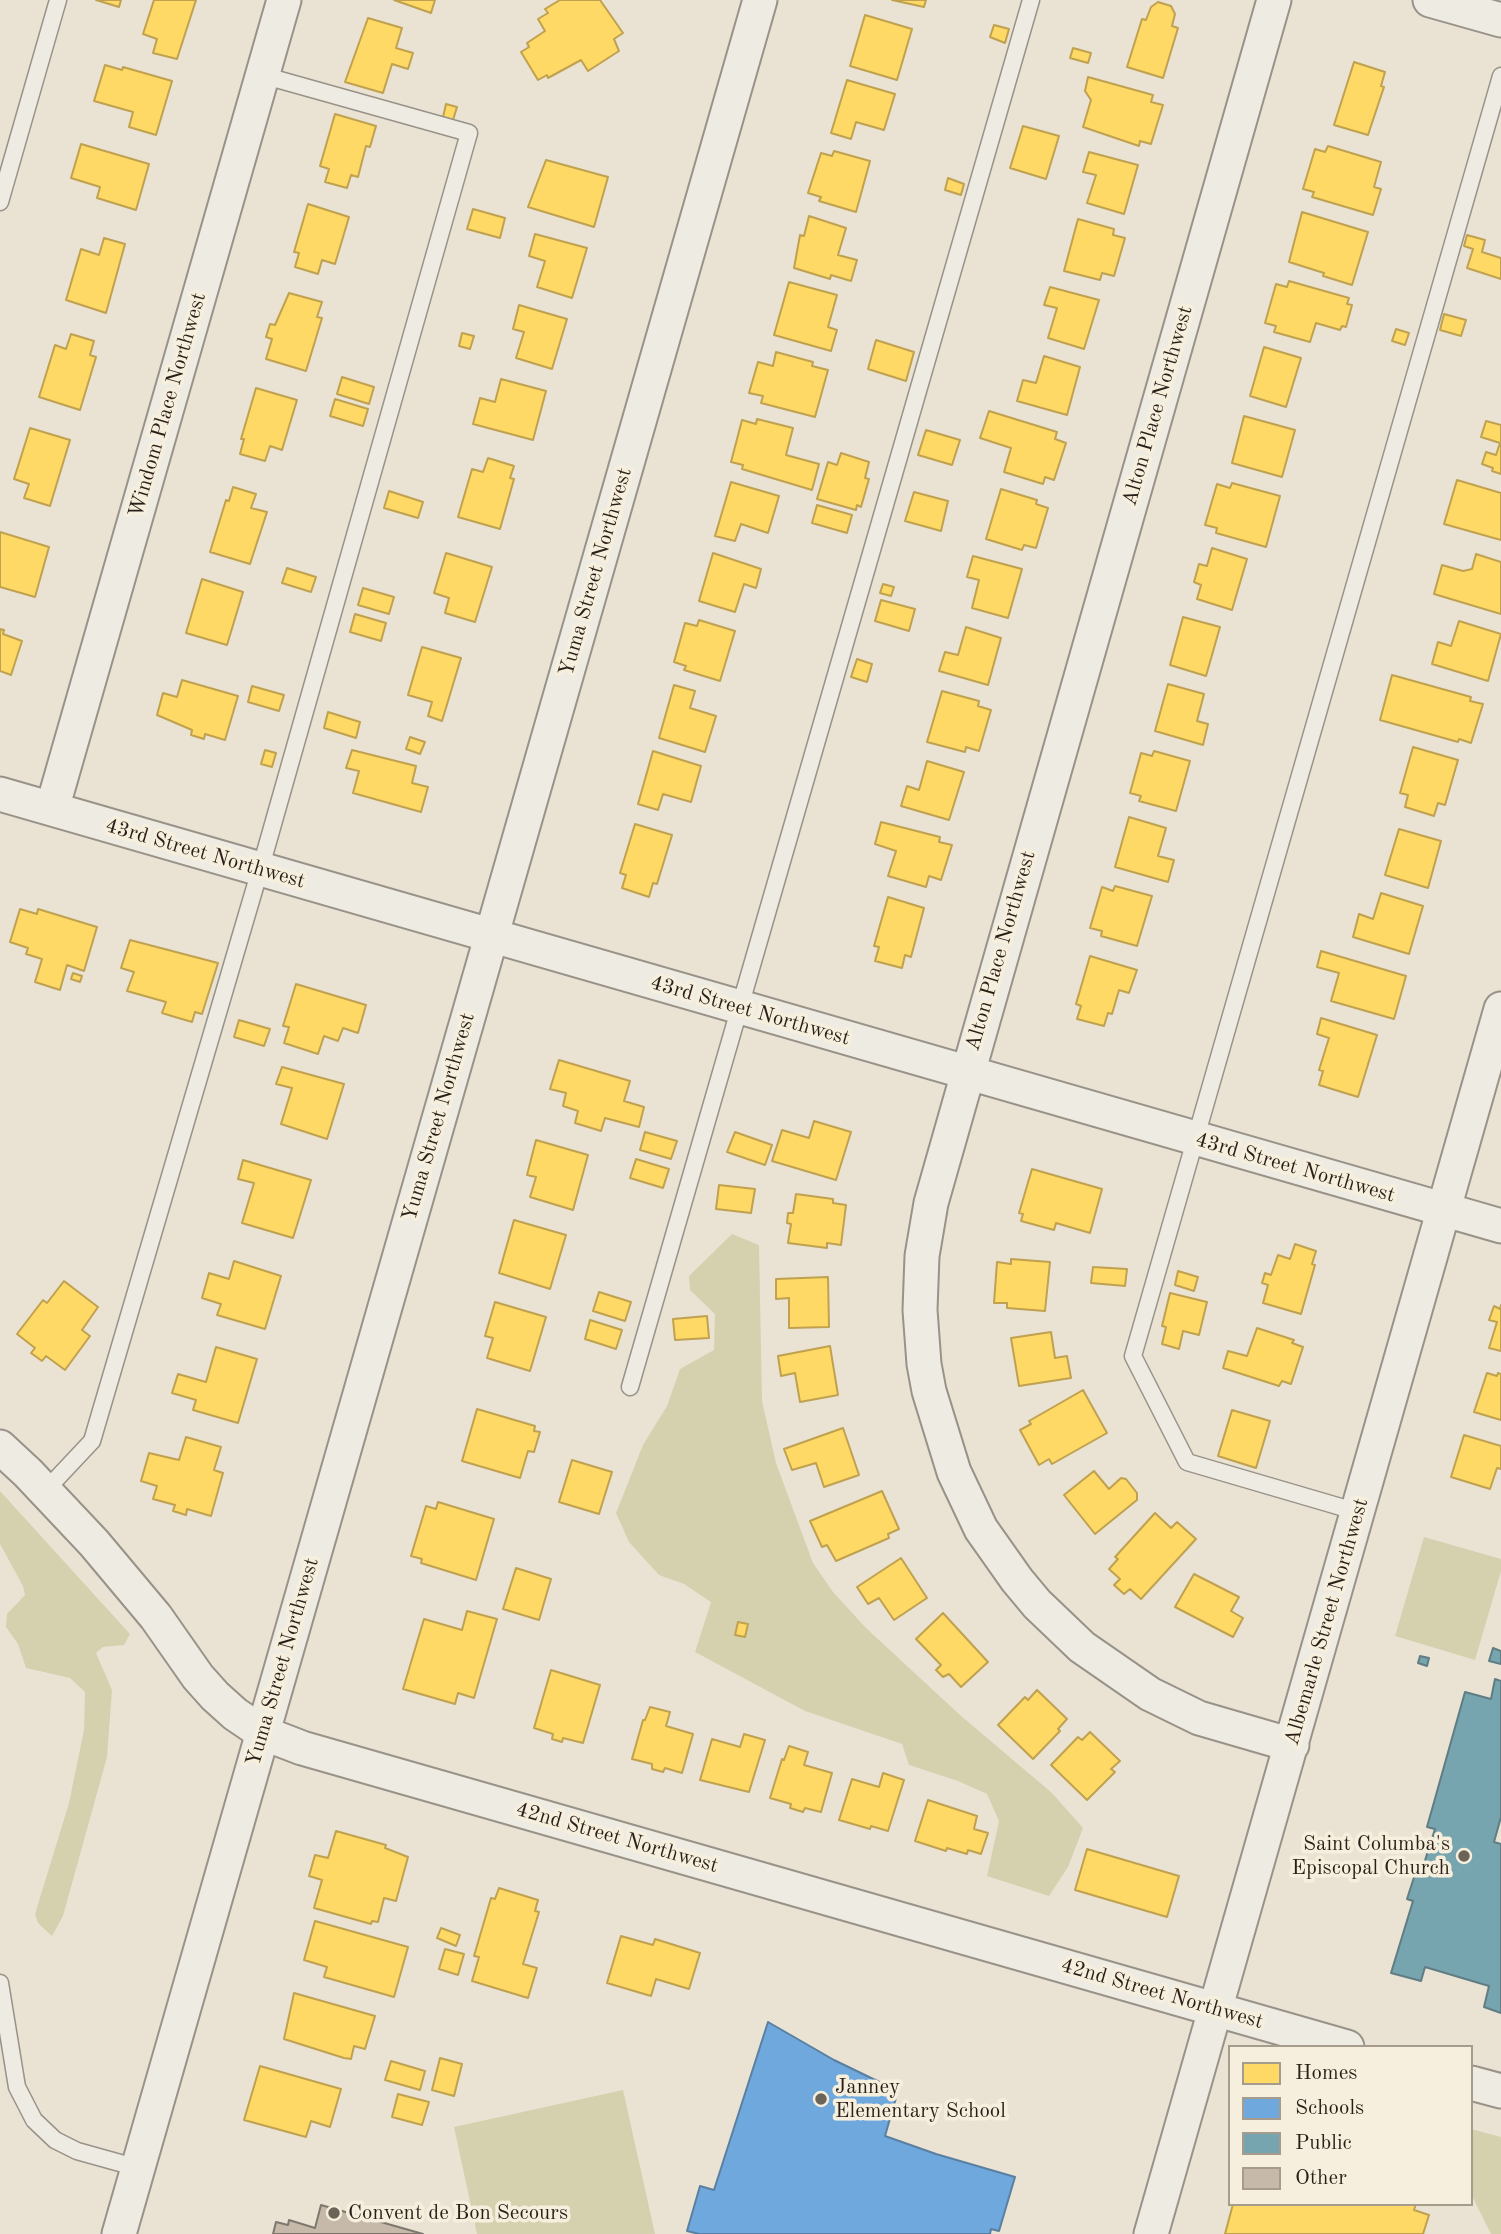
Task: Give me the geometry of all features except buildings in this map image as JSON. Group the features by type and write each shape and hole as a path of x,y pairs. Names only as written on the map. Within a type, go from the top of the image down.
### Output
{"street":[{"name":"Windom Place Northwest","path":"52,809 284,0"},
{"name":"Yuma Street Northwest","path":"119,2234 761,0"},
{"name":"Alton Place Northwest","path":"1274,0 966,1073 928,1216 922,1256 920,1310 924,1364 933,1404 944,1443 967,1501 998,1555 1037,1604 1058,1627 1107,1666 1158,1699 1199,1718 1292,1745"},
{"path":"1430,0 1501,20"},
{"name":"43rd Street Northwest","path":"0,794 1501,1226"},
{"name":"Albemarle Street Northwest","path":"1151,2234 1501,1009"},
{"name":"42nd Street Northwest","path":"0,1447 45,1491 130,1585 206,1687 235,1714 263,1733 309,1750 1340,2045"},
{"path":"1473,2084 1501,2091"}],"lane":[{"path":"0,202 58,0"},
{"path":"630,1387 1031,0"},
{"path":"45,1491 92,1441 260,870 470,133 262,75"},
{"path":"1358,1512 1187,1462 1133,1356 1501,76"},
{"path":"0,1983 16,2087 34,2120 55,2140 77,2151 138,2168"}],"shaded area":[{"path":"732,1234 759,1245 762,1401 776,1463 813,1563 833,1592 866,1628 960,1715 1052,1793 1083,1828 1068,1867 1049,1896 987,1876 999,1821 987,1794 909,1765 902,1744 805,1711 695,1652 711,1602 684,1584 659,1575 629,1542 616,1513 643,1445 667,1406 680,1369 714,1350 715,1314 690,1290 689,1276"},
{"path":"0,1491 130,1634 124,1645 103,1647 96,1653 112,1690 107,1757 63,1916 52,1936 38,1923 35,1914 69,1803 84,1730 85,1692 70,1678 26,1668 18,1644 6,1627 7,1614 25,1595 23,1586 0,1544"},
{"path":"1424,1537 1501,1559 1501,1571 1475,1660 1395,1636"},
{"path":"623,2090 655,2234 477,2234 454,2127"},
{"path":"1473,2130 1501,2137 1501,2234 1491,2234 1473,2198"}],"place":[{"name":"Saint Columba's Episcopal Church","path":"1464,1856"},
{"name":"Janney Elementary School","path":"821,2099"},
{"name":"Convent de Bon Secours","path":"334,2213"}]}
